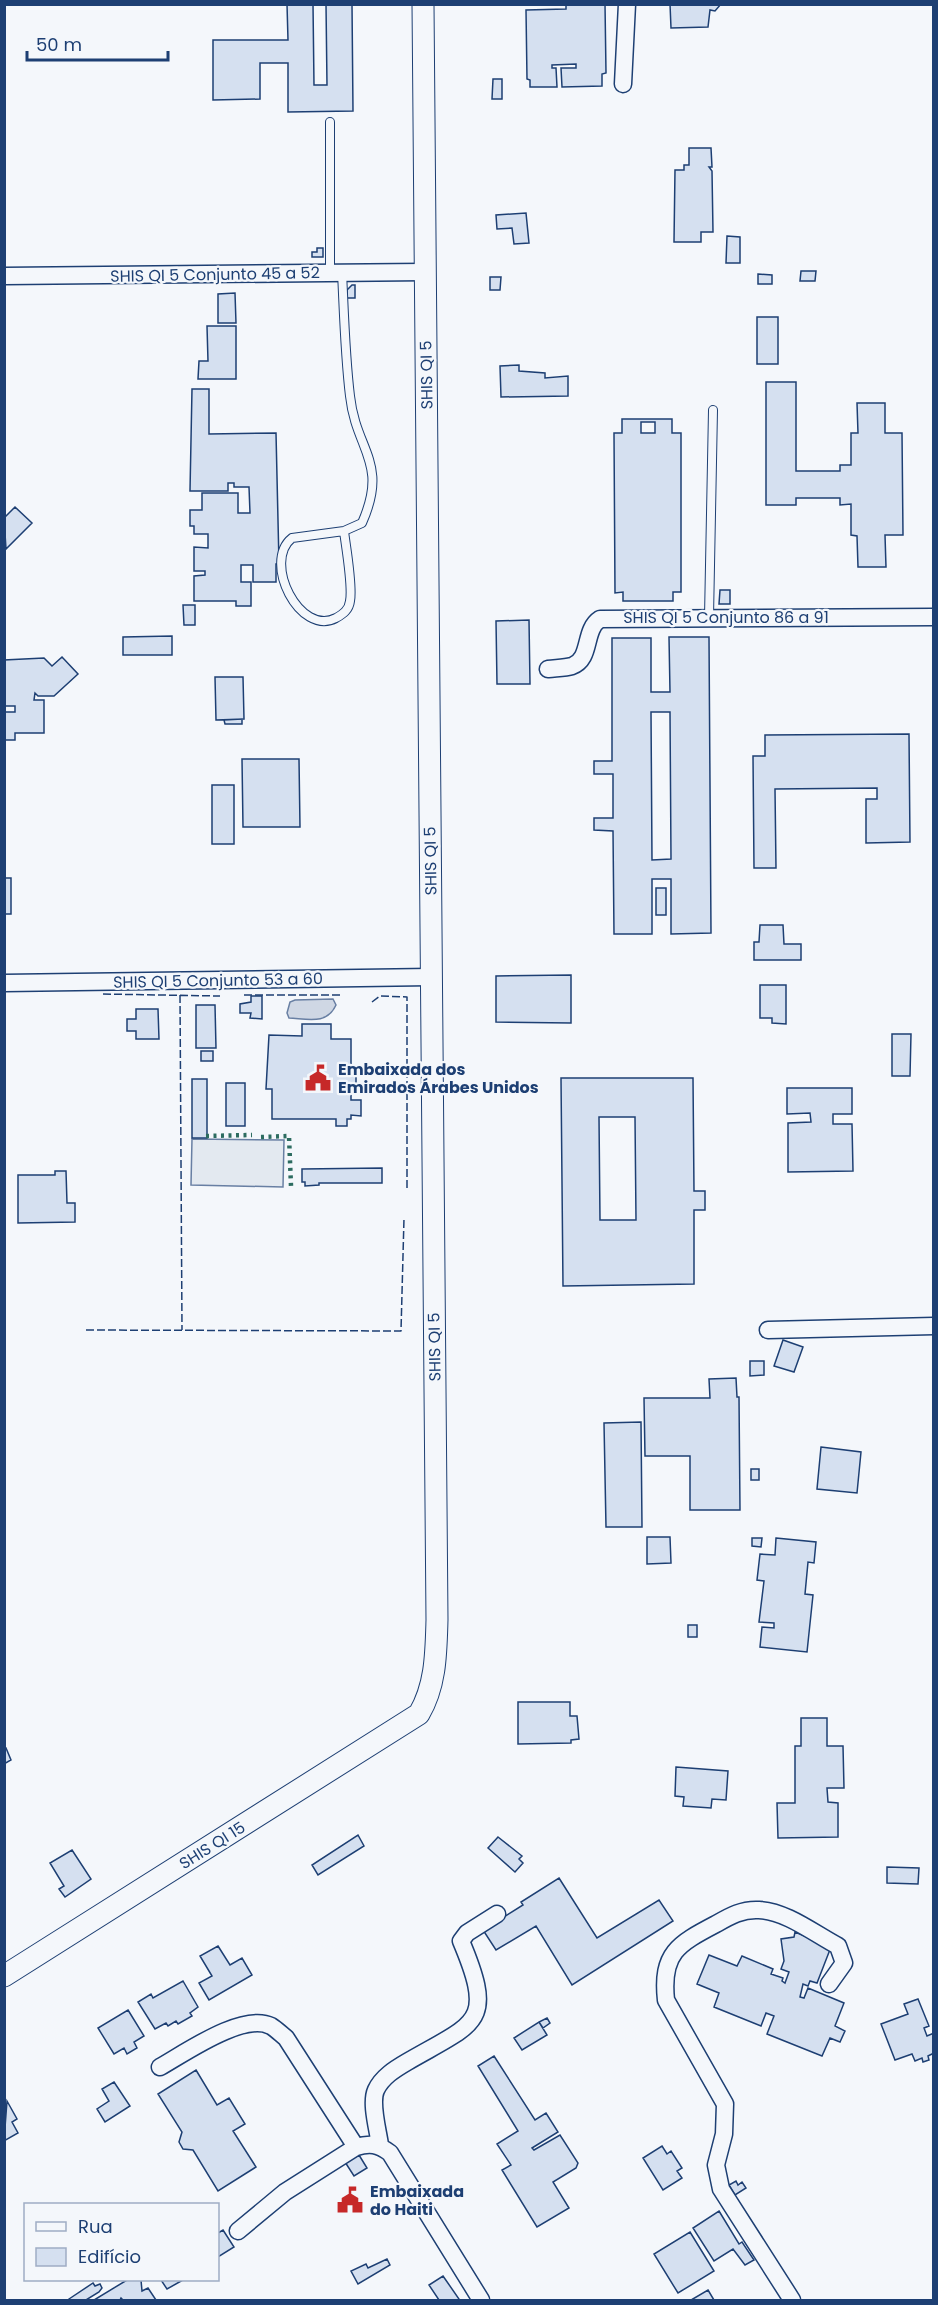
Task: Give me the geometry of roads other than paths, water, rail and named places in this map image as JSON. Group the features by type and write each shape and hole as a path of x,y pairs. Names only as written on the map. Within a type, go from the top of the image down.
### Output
{"street":[{"name":"SHIS QI 5","path":"419,1714 429,1697 435,1664 437,1620 423,4"},
{"path":"623,84 627,4"},
{"name":"SHIS QI 5 Conjunto 45 a 52","path":"4,276 425,272"},
{"name":"SHIS QI 5 Conjunto 86 a 91","path":"548,669 573,665 582,659 593,624 600,619 933,616"},
{"name":"SHIS QI 5 Conjunto 53 a 60","path":"4,983 431,978"},
{"path":"768,1330 933,1326"},
{"name":"SHIS QI 15","path":"4,1976 419,1714"},
{"path":"792,2301 721,2189 716,2175 716,2165 726,2115 725,2104 666,2000 664,1981 667,1966 681,1942 739,1911 758,1910 778,1914 838,1946 844,1963 829,1984"},
{"path":"380,2145 375,2092 383,2079 397,2068 467,2027 478,2010 480,1991 461,1941 466,1933 497,1914"},
{"path":"160,2067 231,2028 253,2024 270,2026 286,2038 356,2147"},
{"path":"238,2231 285,2192 356,2147 367,2144 380,2145 390,2153 481,2301"}],"lane":[{"path":"330,122 336,272 350,399 374,474 371,502 362,524 344,531 292,538 280,553 279,569 299,610 314,621 333,620 345,612 351,601 344,531"},
{"path":"709,617 713,410"}],"place":[{"name":"Embaixada dos Emirados Árabes Unidos","path":"318,1078"},
{"name":"Embaixada do Haiti","path":"350,2200"}]}
